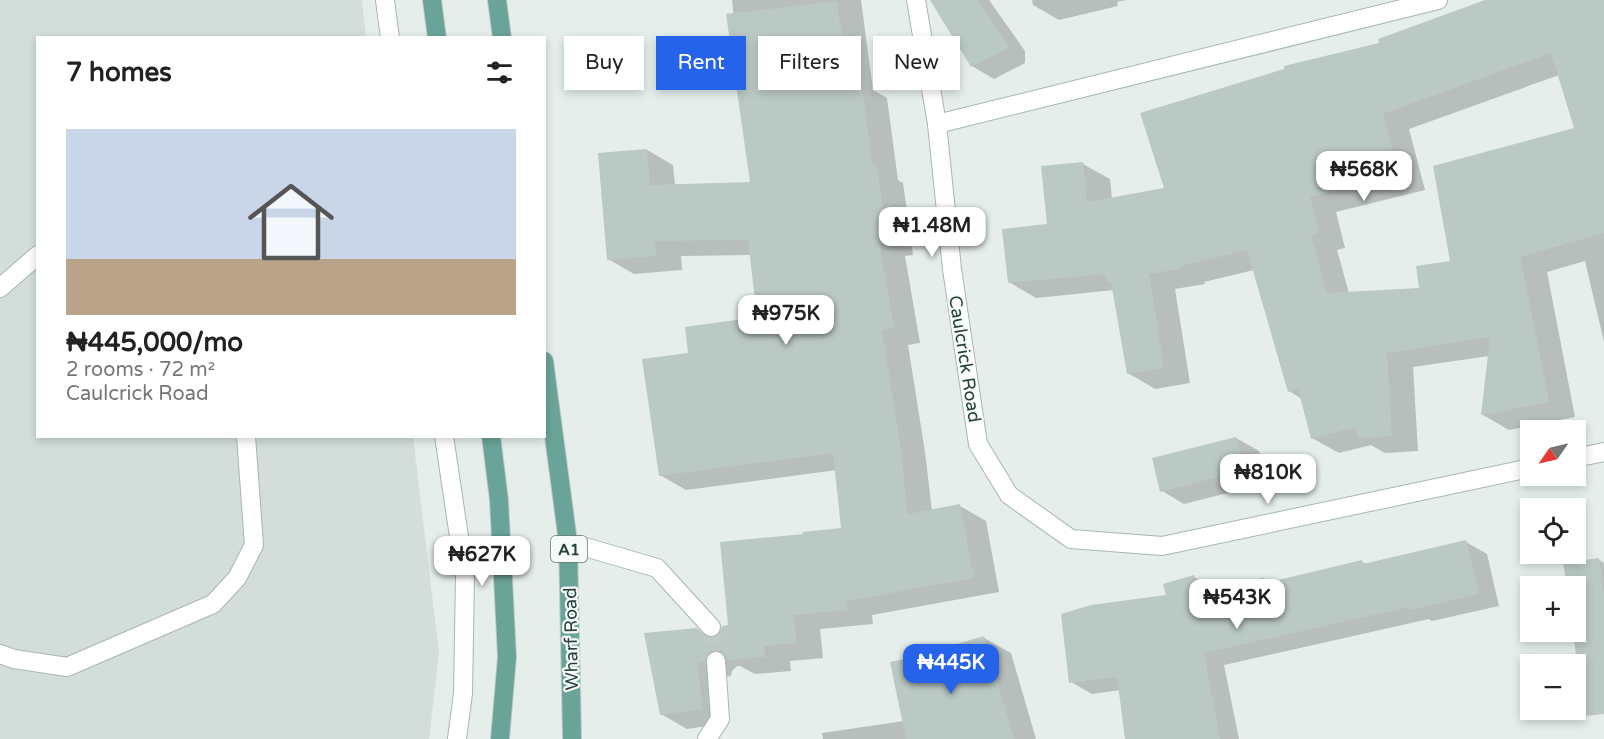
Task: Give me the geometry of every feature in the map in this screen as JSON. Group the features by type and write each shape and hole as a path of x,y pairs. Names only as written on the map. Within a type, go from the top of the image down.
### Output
{"main road":[{"path":"432,0 437,36"},
{"path":"497,0 502,36"},
{"name":"Wharf Road","path":"546,375 568,542 572,739"},
{"path":"491,438 499,500 507,657 500,739"}],"street":[{"path":"385,0 390,36"},
{"name":"Caulcrick Road","path":"916,0 937,124 951,270 978,444 1009,495 1071,539 1162,546 1520,470"},
{"path":"937,124 1438,0"},
{"path":"0,288 36,257"},
{"path":"0,654 14,660 67,667 213,604 237,578 254,545 246,438"},
{"path":"444,438 465,577 463,693 457,739"},
{"path":"1586,456 1604,452"},
{"path":"568,542 657,568 711,627"},
{"path":"707,739 720,719 716,661"}],"shaded area":[{"path":"0,0 362,0 366,36 36,36 36,438 413,438 439,652 429,739 0,739"}],"building":[{"path":"930,0 977,0 1010,47 971,67 960,49 960,36 952,36"},
{"path":"1485,0 1604,0 1604,233 1520,257 1549,402 1481,415 1490,337 1387,353 1392,436 1357,438 1356,427 1311,439 1298,389 1288,392 1247,250 1178,267 1179,269 1149,274 1164,368 1127,374 1111,282 1107,282 1105,274 1008,283 1002,229 1047,224 1041,166 1083,162 1087,202 1164,188 1140,113 1284,69 1284,66 1379,43 1378,39","holes":["1551,53 1574,128 1433,166 1450,261 1416,266 1419,288 1327,293 1311,235 1319,233 1310,197 1399,175 1383,114"]},
{"path":"837,1 842,36 758,36 758,90 861,90 861,81 873,167 877,166 888,241 879,242 894,328 882,330 899,436 908,514 960,504 974,578 846,601 847,610 794,615 797,643 764,646 765,657 727,660 725,654 720,651 710,651 705,662 698,662 702,709 660,715 644,633 697,628 707,637 713,638 719,635 722,626 728,625 720,542 841,528 833,453 659,476 642,359 688,353 685,327 757,317 748,240 655,241 657,256 607,260 598,153 647,149 650,185 750,182 737,90 746,90 746,36 729,36 726,14"},
{"path":"1236,437 1245,470 1160,492 1152,458"},
{"path":"1466,540 1479,594 1410,610 1409,607 1204,653 1220,739 1125,739 1117,677 1069,683 1061,614 1091,605 1166,595 1163,584 1194,575 1198,592 1264,578 1266,583 1362,560 1363,564"},
{"path":"1599,558 1604,593 1604,714 1586,716 1586,654 1576,654 1574,642 1586,642 1586,576 1565,576 1563,564 1586,564 1586,560"},
{"path":"984,636 1014,739 906,739 890,662 941,652 940,649"}],"tunnel":[{"path":"711,627 716,661"}]}
